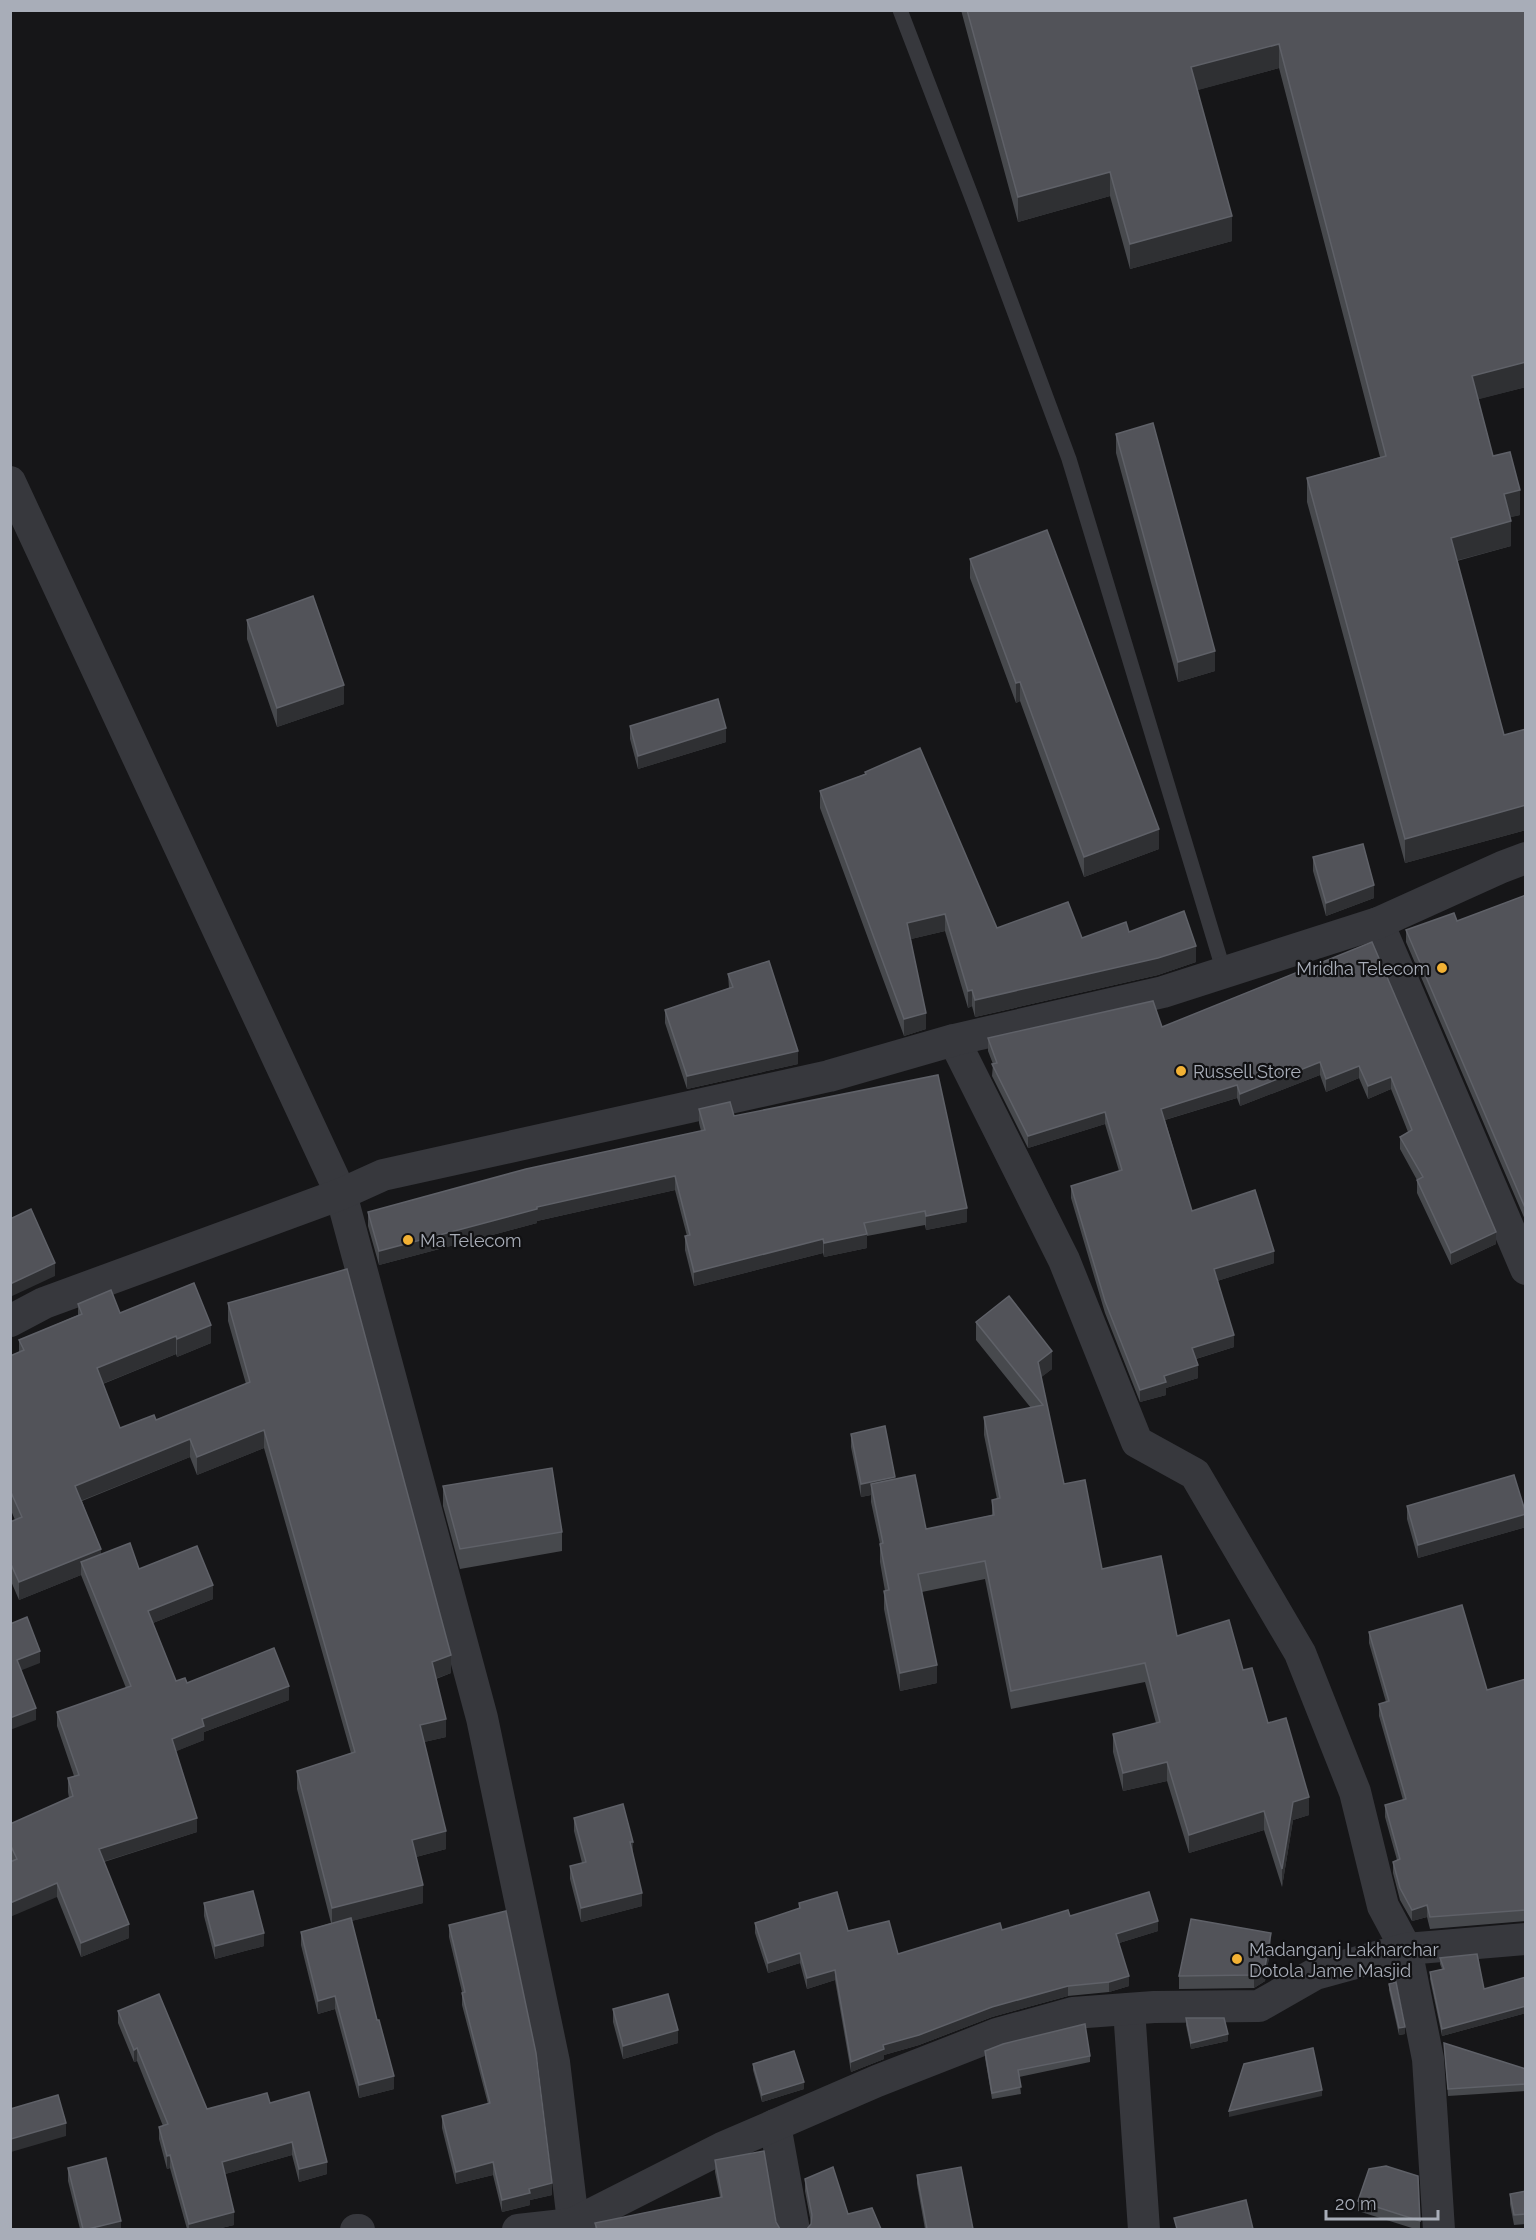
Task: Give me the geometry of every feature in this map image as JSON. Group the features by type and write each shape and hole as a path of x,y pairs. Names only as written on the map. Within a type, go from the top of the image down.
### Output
{"street":[{"path":"10,482 341,1194 482,1718 554,2062 573,2227"},
{"path":"10,1321 44,1303 341,1194 383,1175 830,1076 954,1040 1162,992 1378,923 1526,858"},
{"path":"1378,923 1526,1269"},
{"path":"954,1040 1064,1260 1137,1443 1195,1474 1300,1653 1355,1792 1383,1906 1406,1949 1428,2059 1439,2229"},
{"path":"518,2229 573,2227 722,2148 877,2081 997,2034 1073,2013 1129,2009 1259,2006 1315,1974 1406,1949 1526,1939"},
{"path":"1129,2009 1143,2229"},
{"path":"775,2125 794,2229"}],"lane":[{"path":"900,10 1069,459 1224,972"}],"building":[{"path":"967,10 1526,10 1526,362 1472,376 1493,456 1510,452 1520,490 1504,494 1511,521 1451,538 1504,735 1526,729 1526,805 1405,839 1307,478 1386,456 1279,44 1191,67 1232,216 1130,244 1110,172 1018,197"},
{"path":"1153,423 1215,651 1178,662 1116,434"},
{"path":"1047,530 1159,829 1084,857 1020,682 1016,683 970,559"},
{"path":"313,596 344,685 277,708 247,620"},
{"path":"718,699 726,728 638,756 630,726"},
{"path":"920,748 997,928 1068,902 1082,938 1126,922 1129,932 1184,911 1196,946 1158,958 975,1000 972,990 968,991 945,914 907,923 926,1013 904,1019 820,791 866,774 865,772"},
{"path":"1363,844 1374,885 1326,903 1313,857"},
{"path":"1526,895 1526,1210 1406,930 1454,913 1457,921"},
{"path":"1372,942 1496,1232 1451,1253 1417,1180 1423,1177 1400,1137 1412,1130 1391,1077 1368,1086 1359,1066 1326,1079 1320,1062 1240,1094 1237,1085 1161,1109 1192,1211 1255,1190 1274,1251 1214,1269 1234,1335 1192,1348 1198,1365 1164,1376 1166,1382 1140,1390 1105,1301 1071,1186 1122,1170 1105,1112 1028,1136 992,1064 997,1063 988,1038 1153,1001 1162,1027"},
{"path":"769,961 798,1051 687,1076 665,1010 733,987 728,974"},
{"path":"938,1075 967,1208 926,1216 925,1211 864,1223 867,1234 824,1243 823,1239 694,1272 685,1236 690,1235 675,1176 537,1207 537,1209 379,1251 368,1212 526,1169 705,1130 699,1109 730,1102 734,1116"},
{"path":"31,1209 55,1263 10,1284 10,1219"},
{"path":"347,1269 451,1655 432,1662 446,1719 420,1725 446,1831 412,1840 423,1885 332,1908 297,1771 355,1752 264,1430 197,1457 190,1439 75,1486 101,1549 19,1582 10,1562 10,1522 22,1517 10,1490 10,1356 24,1350 19,1340 82,1314 78,1304 111,1290 120,1313 194,1283 211,1325 177,1339 176,1336 97,1368 120,1428 154,1415 156,1420 250,1382 228,1303"},
{"path":"1009,1296 1052,1351 1038,1362 1064,1484 1085,1480 1102,1569 1161,1556 1177,1636 1229,1620 1243,1670 1252,1668 1268,1723 1286,1718 1309,1797 1293,1802 1282,1869 1264,1811 1189,1835 1167,1762 1123,1773 1113,1734 1160,1722 1145,1663 1011,1691 985,1561 918,1574 937,1665 900,1673 884,1591 889,1590 880,1544 883,1543 871,1484 915,1475 926,1529 994,1515 992,1500 1000,1498 984,1417 1043,1405 976,1322"},
{"path":"885,1426 895,1477 861,1484 851,1434"},
{"path":"552,1468 562,1532 460,1549 443,1486"},
{"path":"1514,1475 1526,1514 1418,1545 1407,1506"},
{"path":"130,1543 139,1569 197,1546 213,1585 148,1611 176,1681 185,1678 187,1683 274,1648 289,1686 202,1719 204,1726 172,1739 197,1818 99,1849 129,1924 81,1943 57,1883 10,1903 10,1862 17,1859 10,1844 10,1824 73,1796 68,1778 79,1775 57,1712 131,1686 81,1562"},
{"path":"1462,1605 1487,1690 1526,1679 1526,1910 1430,1917 1427,1905 1412,1910 1400,1888 1393,1862 1400,1859 1385,1805 1406,1799 1379,1704 1389,1701 1369,1632"},
{"path":"27,1617 40,1651 17,1660 36,1708 10,1718 10,1624"},
{"path":"623,1804 633,1842 630,1842 642,1893 581,1908 570,1866 586,1862 574,1818"},
{"path":"253,1891 264,1933 215,1946 204,1903"},
{"path":"837,1892 848,1931 889,1921 898,1954 1000,1923 1002,1930 1068,1910 1070,1916 1149,1892 1158,1921 1116,1934 1129,1976 1109,1982 1068,1986 992,2007 919,2035 883,2045 884,2049 851,2062 835,1970 807,1978 800,1953 768,1963 755,1923 800,1908 799,1903"},
{"path":"506,1911 536,2053 552,2183 529,2189 530,2193 502,2200 493,2162 456,2172 442,2116 490,2103 462,1993 465,1992 449,1925"},
{"path":"351,1918 394,2076 359,2085 335,1996 318,2001 301,1932"},
{"path":"1191,1919 1271,1933 1265,1967 1254,1975 1179,1976"},
{"path":"1477,1954 1484,1989 1526,1977 1526,2006 1442,2029 1430,1972 1444,1969 1440,1958"},
{"path":"1396,1982 1405,2027 1399,2028 1389,1984"},
{"path":"159,1994 207,2109 267,2093 270,2103 309,2092 327,2162 299,2169 292,2142 222,2162 234,2212 189,2224 170,2155 167,2156 159,2127 168,2124 137,2048 134,2050 118,2011"},
{"path":"668,1994 678,2030 623,2046 613,2009"},
{"path":"1186,2018 1224,2018 1228,2034 1191,2043"},
{"path":"1085,2024 1090,2056 1018,2070 1021,2087 992,2093 985,2051 1003,2044"},
{"path":"1444,2043 1526,2069 1526,2084 1448,2089"},
{"path":"1313,2048 1322,2090 1229,2111 1244,2064"},
{"path":"794,2051 804,2082 762,2095 753,2064"},
{"path":"58,2095 66,2123 11,2139 10,2109"},
{"path":"764,2151 776,2222 780,2229 597,2229 595,2223 722,2197 715,2160"},
{"path":"106,2158 121,2221 83,2229 68,2168"},
{"path":"1386,2166 1418,2176 1420,2221 1358,2201 1369,2169"},
{"path":"833,2167 848,2214 872,2208 881,2229 807,2229 811,2224 812,2215 805,2179"},
{"path":"961,2167 973,2229 927,2229 917,2175"},
{"path":"1526,2191 1526,2214 1514,2215 1510,2194"},
{"path":"1246,2200 1253,2229 1177,2229 1174,2218"}],"place":[{"name":"Mridha Telecom","path":"1442,968"},
{"name":"Russell Store","path":"1181,1071"},
{"name":"Ma Telecom","path":"408,1240"},
{"name":"Madanganj Lakharchar Dotola Jame Masjid","path":"1237,1959"}]}
